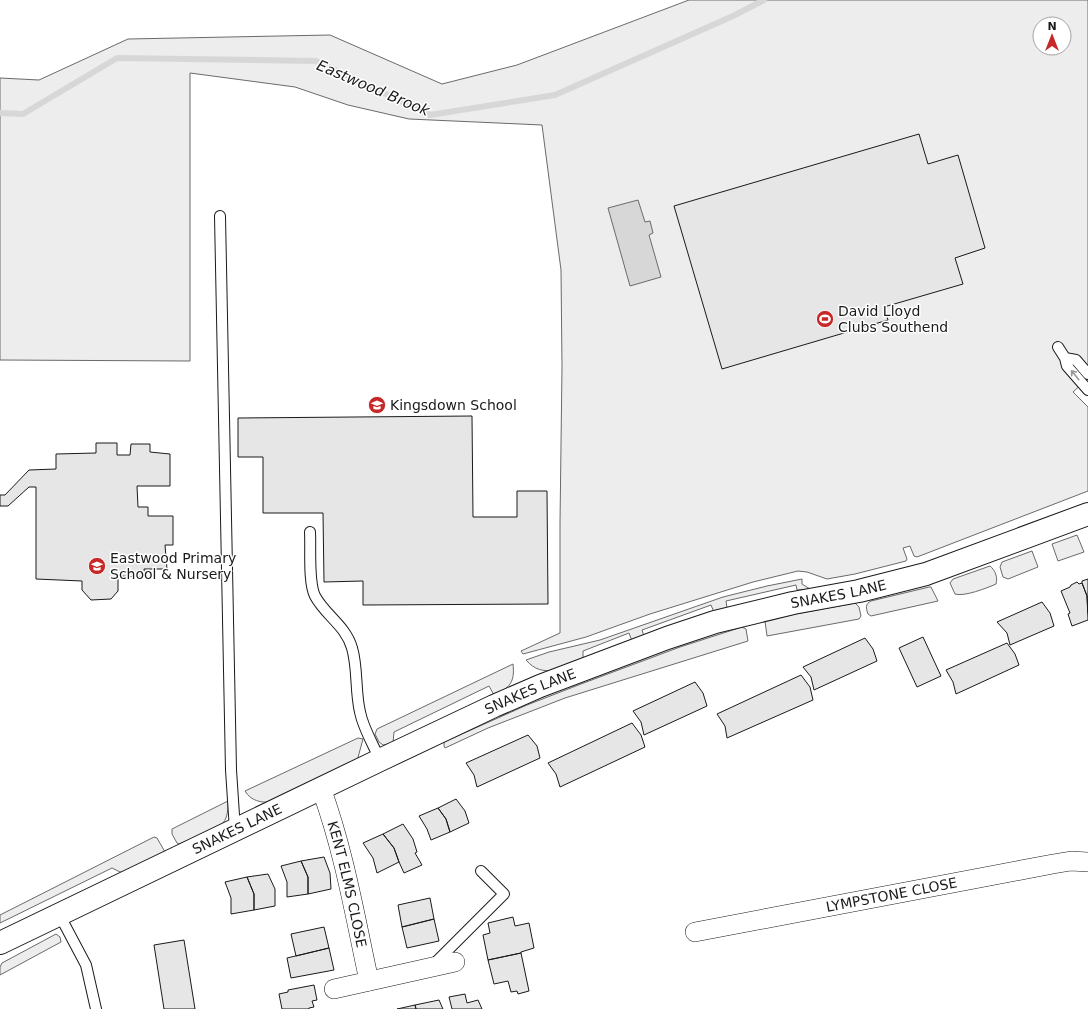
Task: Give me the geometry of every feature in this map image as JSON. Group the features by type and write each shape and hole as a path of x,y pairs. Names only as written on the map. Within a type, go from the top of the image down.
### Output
{"street":[{"name":"SNAKES LANE","path":"0,943 321,788 494,706 540,686 667,638 715,622 793,603 859,591 926,574 1088,514"},
{"name":"KENT ELMS CLOSE","path":"321,788 333,822 344,861 369,981"},
{"name":"LYMPSTONE CLOSE","path":"695,932 1053,864 1071,861 1088,862"},
{"path":"334,989 455,962"}],"lane":[{"path":"220,216 231,762 235,830"},
{"path":"1058,347 1065,358 1067,366 1088,390"},
{"path":"1065,358 1076,360 1088,374"},
{"path":"310,532 312,589 318,601 341,627 350,642 354,657 360,713 380,760"},
{"path":"430,968 504,894 481,871"},
{"path":"59,914 86,965 96,1009"}],"shaded area":[{"name":"David Lloyd Clubs Southend","path":"689,0 1088,0 1088,378 1073,392 1088,407 1088,491 917,557 914,556 910,546 903,548 907,559 906,561 855,574 827,579 807,572 798,571 753,582 650,614 586,637 523,654 521,651 560,633 562,367 561,270 542,125 409,119 348,105 295,87 190,73 190,361 0,360 0,78 39,80 128,39 330,35 442,84 517,65"},
{"path":"638,200 645,222 650,221 653,233 649,235 661,277 630,286 608,208"},
{"path":"1077,535 1084,552 1058,561 1052,544"},
{"path":"1032,551 1038,567 1008,579 1003,577 1000,567 1002,562"},
{"path":"990,566 996,574 996,584 970,593 959,595 955,594 950,583 953,579"},
{"path":"802,579 802,584 810,589 797,590 796,585 726,601 727,608 714,612 711,605 642,630 644,636 632,641 629,633 583,651 583,660 561,668 546,671 533,666 526,660 549,652 600,640 723,597"},
{"path":"931,587 938,601 871,616 868,614 866,606 871,601"},
{"path":"855,603 859,607 861,616 859,619 767,636 765,621 769,619"},
{"path":"742,627 746,629 748,641 565,698 488,728 445,748 444,746 444,742 527,705 680,647"},
{"path":"513,664 512,680 508,687 504,690 494,695 489,686 394,732 393,743 383,745 379,742 375,734 377,729"},
{"path":"358,738 363,739 357,761 272,802 257,801 250,797 245,791"},
{"path":"228,801 226,818 220,826 179,844 177,843 172,834 172,829"},
{"path":"154,837 157,838 165,852 123,872 112,868 0,923 0,915"},
{"path":"56,934 60,937 61,942 0,975 0,967 2,963"}],"building":[{"path":"919,134 928,164 958,155 985,248 955,258 963,284 884,307 888,320 722,369 674,206"},
{"path":"472,416 473,517 517,517 517,491 547,491 548,604 363,605 363,581 324,582 323,513 263,513 263,457 238,457 238,418"},
{"path":"96,443 117,443 117,455 130,455 131,444 150,444 150,452 170,454 170,486 137,486 138,507 148,507 148,516 173,516 173,545 165,545 167,569 144,569 145,577 118,576 118,591 111,599 91,600 82,590 82,581 36,579 36,487 29,487 8,506 0,506 0,495 5,495 29,470 56,469 56,454 96,453"},
{"path":"1088,579 1088,613 1087,596 1082,581"},
{"path":"1077,582 1079,584 1082,583 1087,596 1088,620 1072,626 1068,614 1070,613 1061,591"},
{"path":"1042,602 1050,613 1054,626 1010,645 1007,633 997,622"},
{"path":"923,637 941,676 917,687 899,648"},
{"path":"865,638 873,649 877,661 814,690 811,677 803,667"},
{"path":"1007,643 1015,654 1019,665 956,694 953,682 946,670"},
{"path":"801,675 810,687 813,700 727,738 725,726 717,714"},
{"path":"695,682 703,693 707,706 644,735 641,722 633,711"},
{"path":"632,723 641,735 645,747 560,787 556,774 548,763"},
{"path":"528,735 537,746 540,758 477,787 474,775 466,763"},
{"path":"456,799 465,811 469,823 450,832 446,819 438,808"},
{"path":"438,808 446,819 450,832 431,840 427,829 419,816"},
{"path":"403,824 413,839 417,852 415,853 422,865 404,873 394,848 383,834"},
{"path":"383,834 394,848 399,862 377,873 373,858 363,843"},
{"path":"324,857 330,873 331,889 308,894 308,877 301,861"},
{"path":"301,861 308,877 308,894 287,897 287,882 281,866"},
{"path":"268,874 275,889 275,906 254,910 254,894 247,877"},
{"path":"247,877 254,894 254,910 231,914 231,898 225,882"},
{"path":"430,898 434,919 402,927 398,905"},
{"path":"513,917 515,926 529,923 534,948 521,953 488,960 483,935 490,933 488,923"},
{"path":"434,919 439,941 407,948 402,927"},
{"path":"324,927 329,948 296,956 291,934"},
{"path":"184,940 195,1009 164,1009 154,945"},
{"path":"329,948 334,970 291,978 287,958"},
{"path":"521,953 529,991 518,994 517,991 511,992 508,981 494,984 488,960"},
{"path":"314,985 317,1000 312,1001 314,1007 309,1009 282,1009 279,994 288,992 288,990"},
{"path":"465,994 467,1003 478,1000 482,1009 452,1009 449,997"},
{"path":"439,1000 443,1009 416,1009 415,1005"},
{"path":"415,1005 416,1009 397,1009"}],"waterway":[{"name":"Eastwood Brook","path":"0,113 23,114 117,58 316,61 430,115 555,95 733,16 764,0"}],"place":[{"name":"David Lloyd Clubs Southend","path":"825,319"},
{"name":"Kingsdown School","path":"377,405"},
{"name":"Eastwood Primary School & Nursery","path":"97,566"}]}
